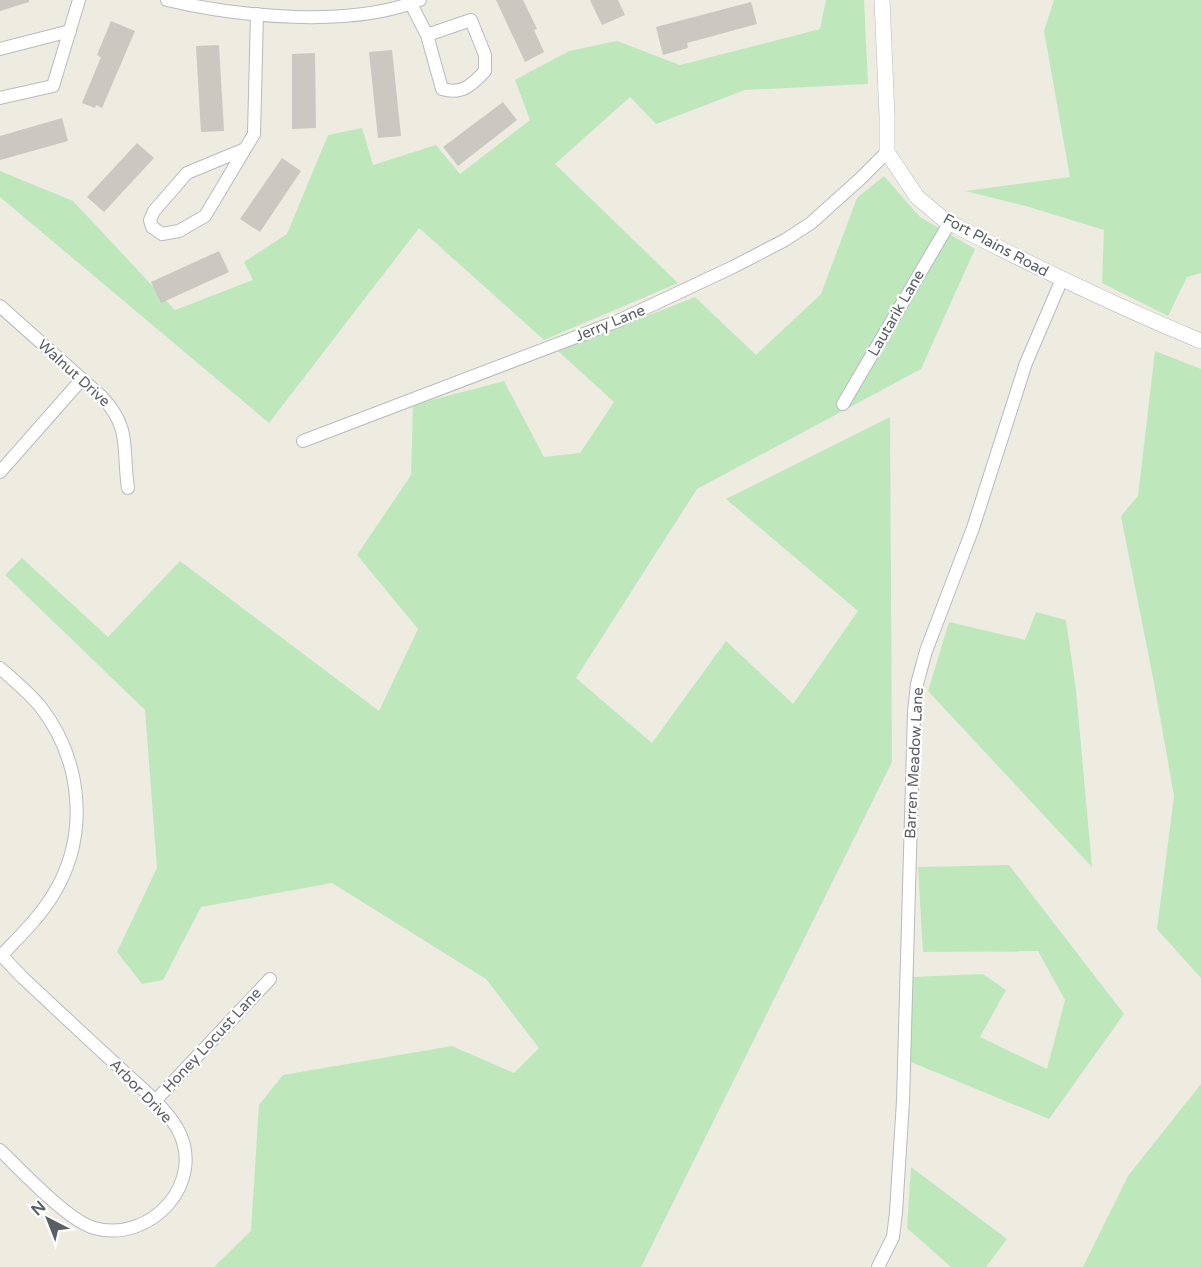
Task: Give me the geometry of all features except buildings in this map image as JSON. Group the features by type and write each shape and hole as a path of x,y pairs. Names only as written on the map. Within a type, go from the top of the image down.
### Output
{"street":[{"path":"0,98 53,86 79,0"},
{"path":"168,0 225,11 278,16 340,15 385,10 415,2 442,89 454,92 473,85 485,71 484,55 471,20 427,35"},
{"path":"882,0 887,152"},
{"path":"245,149 187,173 154,211 150,220 152,227 162,234 179,231 205,216 254,134 257,14"},
{"path":"0,49 70,31"},
{"name":"Fort Plains Road","path":"887,152 917,196 950,222 1062,279 1138,315 1201,341"},
{"name":"Jerry Lane","path":"303,441 618,321 734,267 785,240 811,223 887,152"},
{"name":"Lautarik Lane","path":"843,404 950,222"},
{"name":"Barren Meadow Lane","path":"878,1267 893,1237 896,1212 903,1101 914,712 917,684 926,651 973,528 1026,363 1062,279"},
{"name":"Walnut Drive","path":"0,306 102,397 118,416 126,442 126,472 129,488"},
{"path":"0,472 82,379"},
{"path":"0,668 38,704 59,736 67,753 75,782 77,818 69,861 53,896 1,957"},
{"name":"Arbor Drive","path":"0,1150 70,1216 94,1228 119,1231 154,1218 172,1200 182,1178 184,1156 177,1129 155,1101 1,957"},
{"name":"Honey Locust Lane","path":"155,1101 270,979"}],"green space":[{"path":"826,0 864,0 868,84 745,90 656,124 630,97 555,164 678,283 544,340 419,228 269,423 0,197 0,171 73,201 175,310 253,280 244,262 287,234 328,135 362,128 373,165 436,145 460,174 530,120 515,80 569,51 617,41 680,65 820,29"},
{"path":"1054,0 1201,0 1201,273 1187,277 1168,316 1102,283 1104,230 1029,207 965,191 1070,177 1044,31"},
{"path":"884,176 920,217 975,249 921,369 697,489 576,678 652,743 726,641 793,704 858,611 726,499 890,417 892,762 641,1267 214,1267 251,1231 259,1105 283,1075 452,1046 514,1073 539,1048 486,979 332,883 201,907 163,980 142,984 117,952 157,868 145,710 5,575 22,558 108,637 180,561 379,711 418,629 357,555 411,475 413,405 504,381 544,457 580,453 614,402 558,351 695,297 756,355 821,294 857,198"},
{"path":"1155,351 1201,369 1201,978 1157,929 1174,796 1121,516 1138,496"},
{"path":"1036,612 1066,620 1076,690 1092,867 928,691 949,622 1025,640"},
{"path":"1009,865 1124,1014 1049,1119 911,1062 912,977 983,974 1006,990 980,1037 1047,1069 1065,1000 1038,951 923,952 918,867"},
{"path":"1201,1084 1201,1267 1083,1267 1128,1176"},
{"path":"911,1167 1007,1239 986,1267 951,1267 907,1228"}]}
